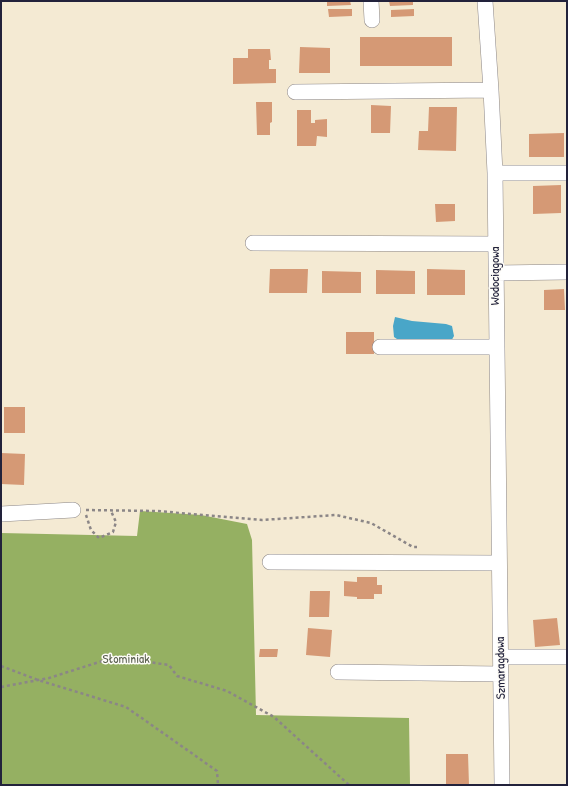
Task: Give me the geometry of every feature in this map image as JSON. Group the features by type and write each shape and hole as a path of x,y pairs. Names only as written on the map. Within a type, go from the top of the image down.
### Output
{"street":[{"path":"371,1 372,20"},
{"name":"Wodociągowa","path":"485,1 495,173 499,557"},
{"path":"295,92 491,90"},
{"path":"495,173 567,173"},
{"path":"253,243 496,244"},
{"path":"496,273 567,272"},
{"path":"380,347 497,347"},
{"path":"1,514 79,510"},
{"path":"270,562 499,557"},
{"name":"Szmaragdowa","path":"499,557 502,785"},
{"path":"501,657 567,657"},
{"path":"338,672 501,674"}],"path":[{"path":"111,511 116,522 114,532 99,538 90,530 79,510 157,511 262,520 336,515 371,523 413,547 421,548"},
{"path":"1,687 49,678 115,657 169,665 177,676 227,692 274,716 349,785"},
{"path":"1,666 38,680 126,707 217,771 218,785"}],"green space":[{"name":"Słominiak","path":"140,511 201,515 247,524 252,540 256,715 409,718 410,785 1,785 1,533 137,536"}],"water":[{"path":"395,317 412,321 446,324 452,326 454,336 450,343 403,343 394,337 393,326"}],"building":[{"path":"327,1 350,1 351,5 327,6"},
{"path":"389,1 413,1 413,5 390,6"},
{"path":"328,9 352,9 352,16 329,17"},
{"path":"414,9 414,16 391,17 391,10"},
{"path":"360,37 452,37 452,66 360,66"},
{"path":"300,47 330,48 330,73 299,73"},
{"path":"248,49 270,49 271,60 269,60 269,69 276,69 276,83 233,84 233,58 248,58"},
{"path":"256,102 272,102 272,122 270,123 270,135 257,135"},
{"path":"371,105 391,106 390,133 371,133"},
{"path":"429,107 457,107 456,151 418,150 419,131 428,131"},
{"path":"297,110 311,110 311,123 315,123 315,120 327,119 327,137 317,136 316,146 297,146"},
{"path":"564,133 564,157 529,157 529,134"},
{"path":"561,185 561,213 533,214 533,186"},
{"path":"435,204 455,204 455,221 436,222"},
{"path":"270,269 308,269 307,293 269,293"},
{"path":"427,269 465,270 465,295 427,295"},
{"path":"376,270 415,271 415,294 376,294"},
{"path":"322,271 361,272 361,293 322,293"},
{"path":"564,289 565,310 544,310 544,290"},
{"path":"346,332 374,332 374,354 346,354"},
{"path":"4,407 25,407 25,433 4,433"},
{"path":"1,453 25,454 24,485 1,484"},
{"path":"357,577 377,577 377,585 382,585 382,594 374,594 374,599 357,599 357,597 344,596 344,581 357,582"},
{"path":"310,591 330,591 329,617 309,617"},
{"path":"557,618 560,645 535,647 533,620"},
{"path":"308,628 332,630 330,657 306,655"},
{"path":"260,649 278,649 277,657 259,657"},
{"path":"446,754 468,754 469,785 446,785"}]}
